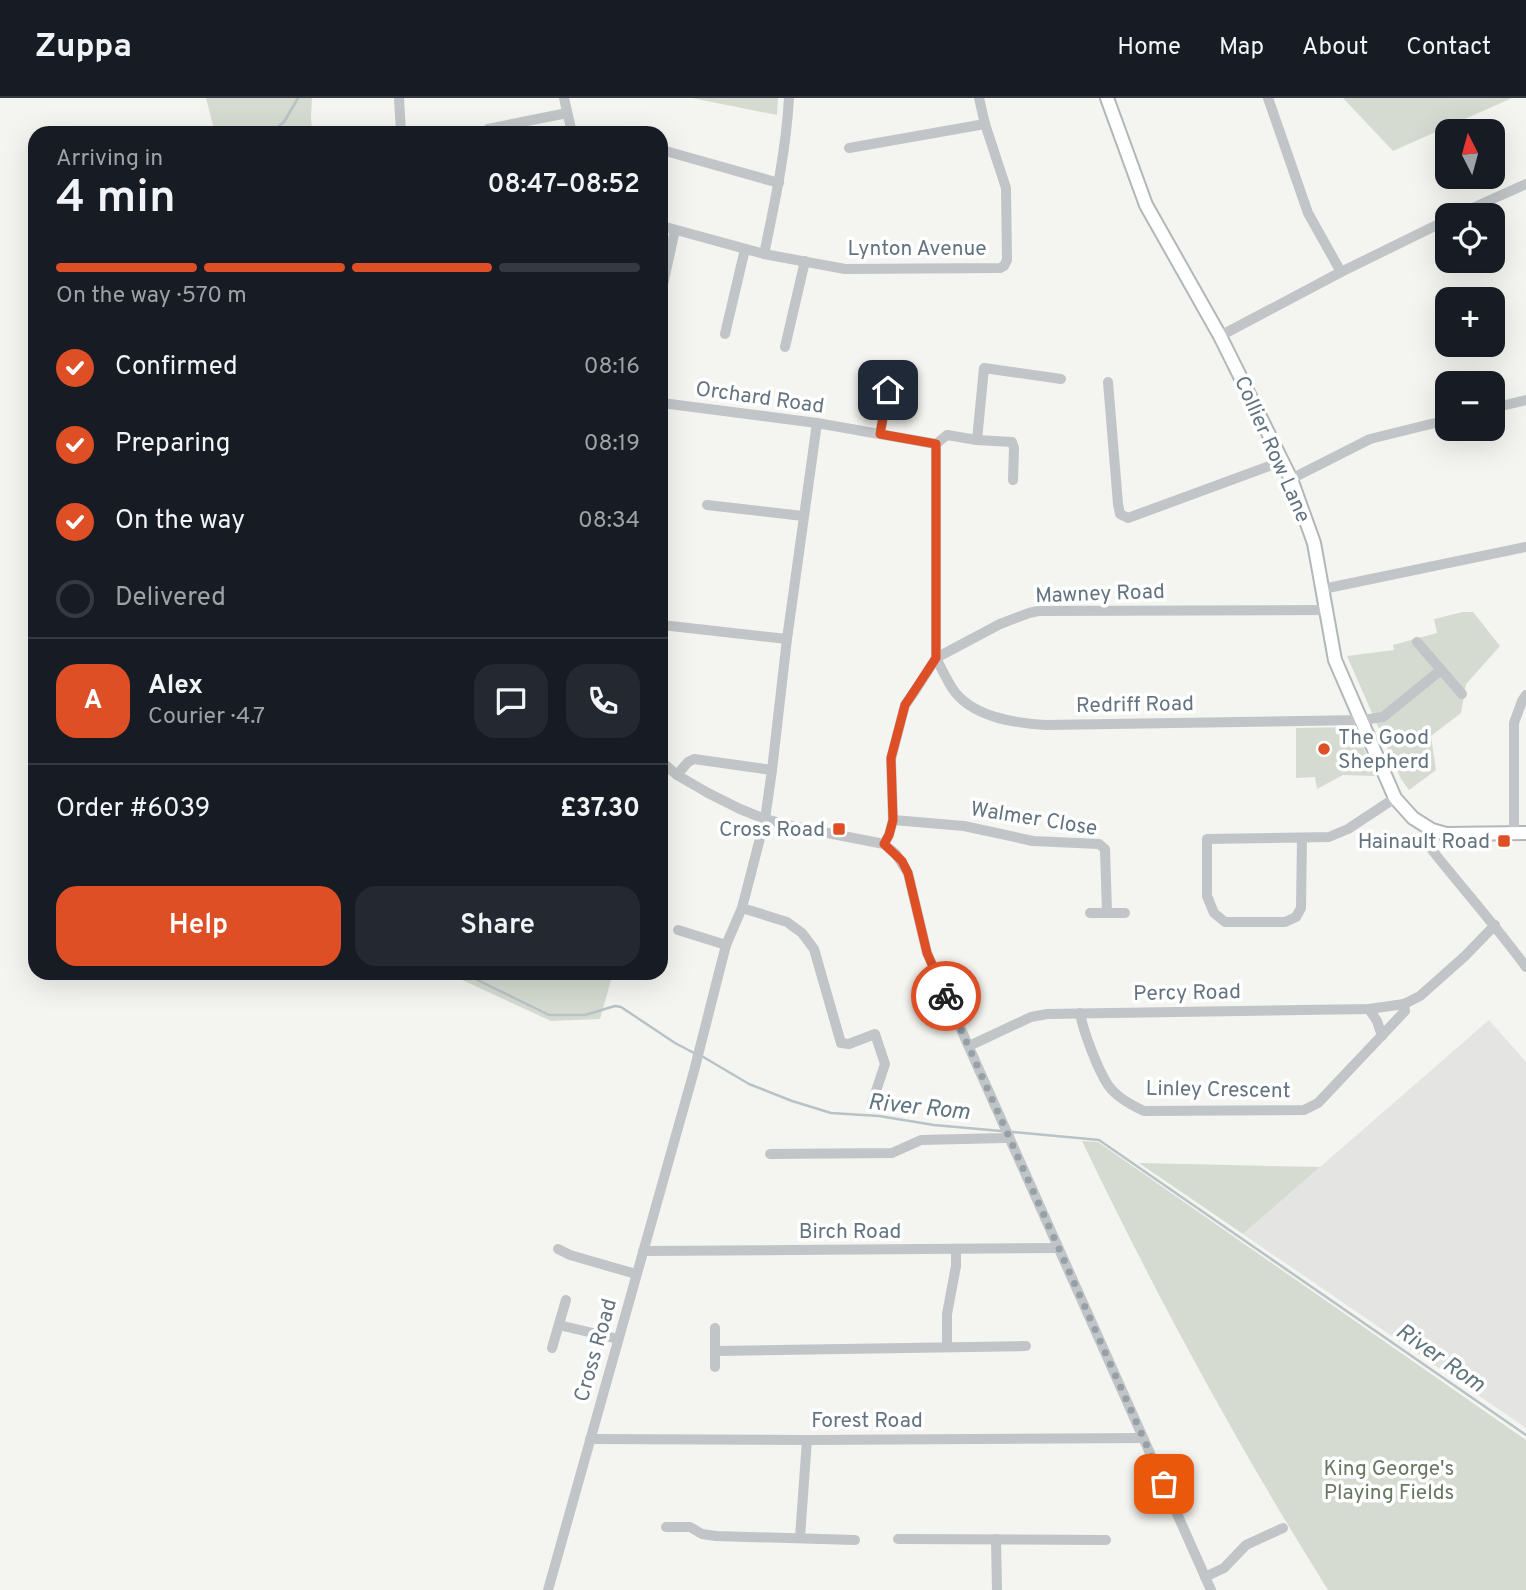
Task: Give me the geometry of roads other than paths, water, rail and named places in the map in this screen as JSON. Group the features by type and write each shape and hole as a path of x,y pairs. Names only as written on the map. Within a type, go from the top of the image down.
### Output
{"main road":[{"name":"Collier Row Lane","path":"1107,98 1146,205 1220,336 1291,478 1314,543 1335,660 1395,798 1413,818 1432,830"},
{"path":"1432,830 1446,834 1520,833"}],"street":[{"path":"399,98 401,126"},
{"path":"565,98 570,126"},
{"path":"764,254 779,183 789,98"},
{"name":"Lynton Avenue","path":"668,228 764,254 845,269 1000,268 1007,260 1006,188 979,98"},
{"path":"1268,98 1308,213 1340,272"},
{"path":"503,126 567,113"},
{"path":"849,148 985,124"},
{"path":"668,152 779,183"},
{"path":"1484,203 1526,184"},
{"path":"1220,336 1340,272 1435,226"},
{"path":"668,264 676,230"},
{"path":"725,334 745,249"},
{"path":"785,347 805,261"},
{"path":"880,434 892,368"},
{"path":"977,440 984,368 1061,379"},
{"path":"1108,382 1118,504 1121,514 1128,518 1283,461"},
{"path":"1505,405 1526,400"},
{"name":"Orchard Road","path":"668,404 817,423 936,444"},
{"path":"1291,478 1370,439 1435,422"},
{"name":"Cross Road","path":"548,1590 694,1071 726,945 742,908 765,819 817,423"},
{"path":"936,658 936,444 947,435 1012,442 1013,480"},
{"path":"707,505 803,516"},
{"path":"1323,589 1526,547"},
{"name":"Mawney Road","path":"884,844 893,820 891,758 905,705 936,658 1000,624 1038,611 1326,610"},
{"path":"668,626 787,639"},
{"path":"1417,642 1462,694"},
{"name":"Redriff Road","path":"936,658 953,689 969,705 991,715 1021,723 1046,725 1363,720"},
{"path":"1363,720 1383,717 1441,670"},
{"path":"1520,833 1514,723 1521,701 1526,695"},
{"path":"677,775 694,759 772,770"},
{"path":"668,771 740,809 765,819 884,844 902,861 908,873 927,953 1211,1590"},
{"path":"1302,838 1301,908 1296,917 1285,922 1225,922 1214,913 1207,896 1207,838 1329,837 1348,829 1395,798"},
{"name":"Walmer Close","path":"893,820 964,826 1033,841 1099,844 1105,849 1107,912"},
{"path":"1432,830 1432,850 1495,925 1526,967"},
{"path":"742,908 787,922 803,933 814,949 841,1043 849,1044 875,1034 885,1064 872,1103"},
{"path":"1090,913 1125,913"},
{"name":"Linley Crescent","path":"1080,1013 1090,1044 1109,1086 1128,1103 1143,1111 1304,1110 1318,1103 1405,1011 1408,1002 1420,996 1495,925"},
{"path":"678,930 726,945"},
{"name":"Percy Road","path":"969,1046 1031,1017 1047,1014 1369,1009 1408,1002"},
{"path":"1369,1009 1382,1036"},
{"path":"770,1154 892,1153 921,1140 1004,1138 1006,1131"},
{"name":"Birch Road","path":"643,1251 1058,1248"},
{"path":"558,1249 636,1274"},
{"path":"947,1347 947,1314 957,1266 956,1249"},
{"path":"552,1348 566,1300"},
{"path":"559,1325 618,1339"},
{"path":"715,1328 715,1367"},
{"path":"716,1351 1026,1346"},
{"name":"Forest Road","path":"590,1439 1143,1438"},
{"path":"800,1537 807,1440"},
{"path":"666,1527 690,1527 702,1534 716,1536 855,1540"},
{"path":"1205,1577 1224,1568 1246,1545 1278,1534"},
{"path":"898,1539 1106,1540"},
{"path":"996,1539 998,1590"}],"waterway":[{"name":"River Rom","path":"279,126 298,98"},
{"name":"River Rom","path":"477,980 549,1015 585,1015 615,1006 621,1007 694,1053"},
{"name":"River Rom","path":"700,1055 749,1084 831,1113 1001,1131"},
{"name":"River Rom","path":"1012,1132 1099,1140 1526,1435"}],"place":[{"name":"The Good Shepherd","path":"1324,749"},
{"name":"Cross Road","path":"839,829"},
{"name":"Hainault Road","path":"1504,841"}],"park label":[{"name":"King George's Playing Fields","path":"1389,1480"}]}
